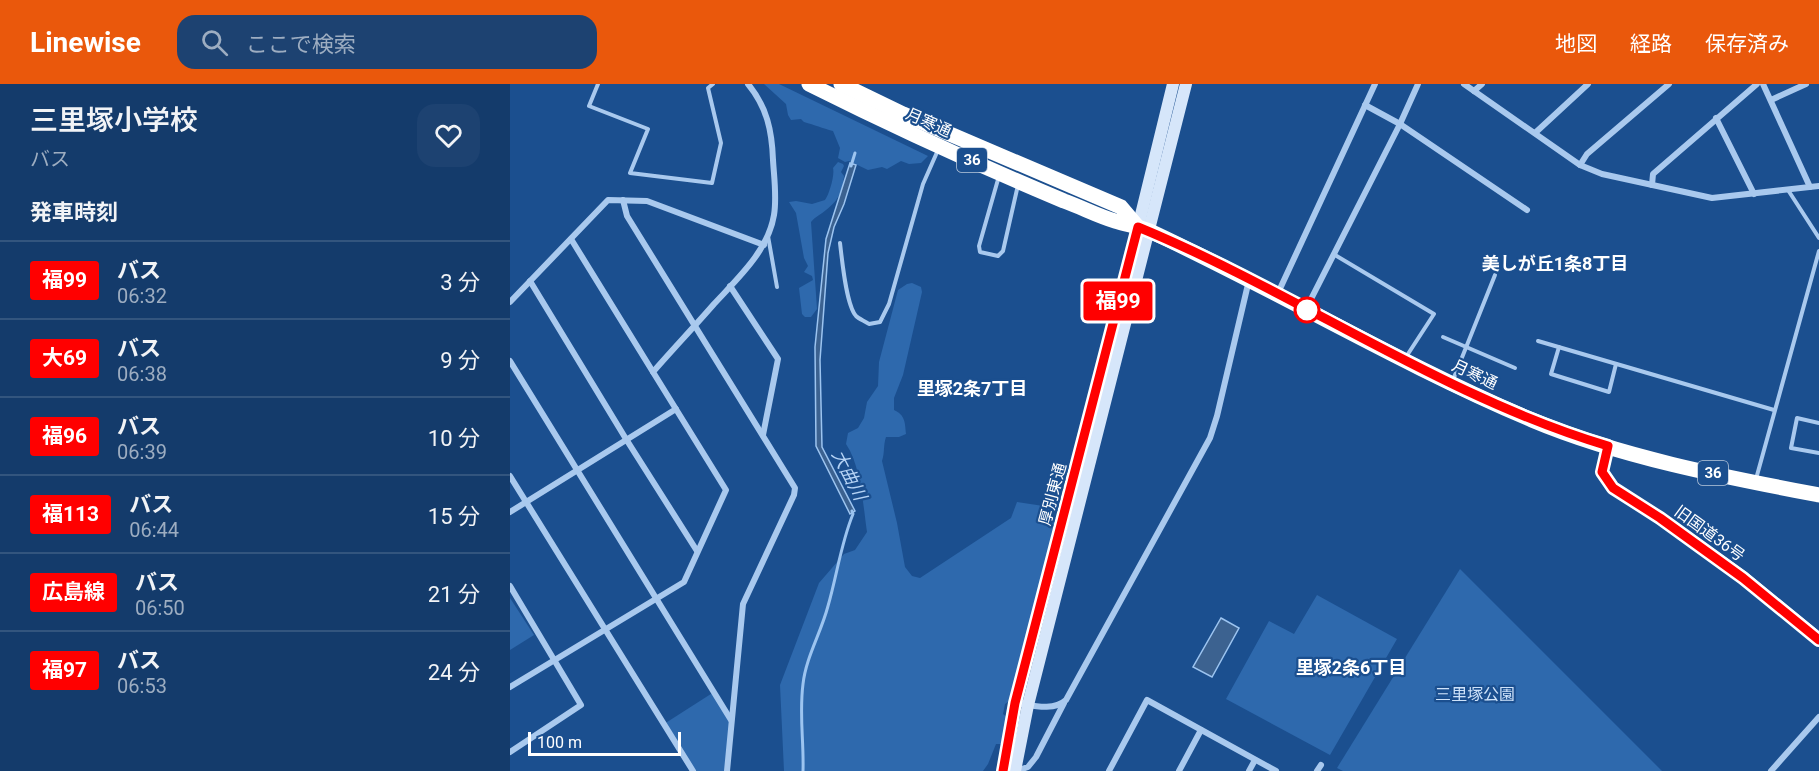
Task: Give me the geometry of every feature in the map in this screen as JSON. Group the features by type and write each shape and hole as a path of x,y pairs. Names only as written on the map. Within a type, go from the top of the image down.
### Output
{"highway":[{"name":"月寒通","path":"809,84 886,123 1019,182 1115,221 1144,229 1249,279 1451,383 1533,420 1608,446 1755,483 1819,495"},
{"name":"月寒通","path":"841,84 903,114 1121,207 1144,229"}],"street":[{"path":"653,372 764,245 775,214 770,127 761,100 748,84"},
{"path":"1144,229 1173,84"},
{"path":"1144,229 1186,84"},
{"path":"1277,294 1375,84"},
{"path":"1306,309 1335,255 1418,84"},
{"path":"1464,84 1580,165 1602,174 1712,198 1819,186"},
{"path":"1474,91 1482,84"},
{"path":"1535,133 1588,84"},
{"path":"1580,165 1587,154 1669,84"},
{"path":"1652,185 1653,174 1756,84"},
{"path":"1763,84 1810,187"},
{"path":"1771,100 1806,84"},
{"path":"1365,105 1400,124 1527,210"},
{"path":"1716,118 1754,194"},
{"path":"510,302 609,200 647,201 764,245"},
{"path":"622,200 627,216 795,488 794,495 743,604 727,771"},
{"name":"厚別東通","path":"1003,771 1015,703 1144,229"},
{"name":"厚別東通","path":"1016,771 1028,705 1144,229"},
{"path":"510,687 684,582 726,490 571,238"},
{"path":"1016,771 1028,767 1036,757 1210,438 1249,279"},
{"path":"530,281 697,551"},
{"path":"730,286 778,359 763,436"},
{"path":"510,361 731,720"},
{"path":"510,512 676,409"},
{"name":"旧国道36号","path":"1608,446 1602,472 1613,488 1660,518 1743,578 1819,639"},
{"path":"510,476 693,771"},
{"path":"510,586 581,705 510,752"},
{"path":"1109,771 1147,700 1276,771"},
{"path":"1015,703 1051,707 1064,703"},
{"path":"1772,771 1819,717"},
{"path":"1179,771 1201,730"},
{"path":"1249,771 1255,760"}],"lane":[{"path":"598,84 589,106 648,129 630,173 712,183 721,144 708,88 713,84"},
{"path":"840,243 845,279 856,316 869,324 880,322 889,304 923,184 940,146"},
{"path":"1000,173 979,246 980,252 994,256 1003,250 1019,182"},
{"path":"1788,190 1819,238"},
{"path":"768,235 777,286"},
{"path":"1755,483 1819,251"},
{"path":"1335,255 1434,314 1405,360"},
{"path":"1451,383 1495,275"},
{"path":"1443,337 1515,368"},
{"path":"1538,341 1774,410"},
{"path":"1559,347 1551,374 1609,392 1616,364"},
{"path":"1819,423 1797,418 1791,448 1819,453"}],"green space":[{"path":"764,84 779,84 928,156 921,163 909,164 901,161 887,169 882,167 868,170 849,161 845,162 838,158 840,148 833,131 801,119 791,120 786,104"},
{"path":"838,162 844,166 841,172 844,176 839,195 834,203 811,222 817,309 811,317 805,317 802,314 799,288 813,280 812,276 804,272 808,266 804,258 796,213 789,202 812,204 825,200 831,185 833,168"},
{"path":"912,283 921,287 922,292 903,375 894,398 894,410 904,419 906,434 899,437 886,437 882,461 905,567 912,576 920,578 1011,518 1017,502 1050,507 1051,518 1056,517 1057,524 1014,698 1005,704 1003,714 1008,718 1005,741 1002,744 996,744 983,771 784,771 780,685 819,583 844,554 855,550 867,532 858,474 846,444 848,433 858,428 864,418 867,402 878,386 879,362 898,290"},
{"name":"三里塚公園","path":"1460,569 1662,771 1343,771 1337,768"},
{"path":"1317,595 1397,639 1330,755 1226,699 1269,621 1294,634"},
{"path":"510,598 534,635 510,650"},
{"path":"714,692 731,720 727,771 693,771 664,724"}],"shaded area":[{"path":"850,163 856,165 834,227 828,253 820,360 822,447 855,511 850,514 816,446 815,347 826,239"},
{"path":"1221,618 1239,628 1212,677 1193,667"}],"waterway":[{"name":"大曲川","path":"851,166 855,153"},
{"name":"大曲川","path":"803,771 801,706 803,684 810,655 828,606 852,511"}],"bus line":[{"name":"福99","path":"1003,771 1015,703 1138,227 1249,279 1451,383 1533,420 1608,446 1602,472 1613,488 1660,518 1743,578 1819,640"}],"district":[{"name":"美しが丘1条8丁目","path":"1555,264"},
{"name":"里塚2条7丁目","path":"972,389"},
{"name":"里塚2条6丁目","path":"1351,668"}]}
